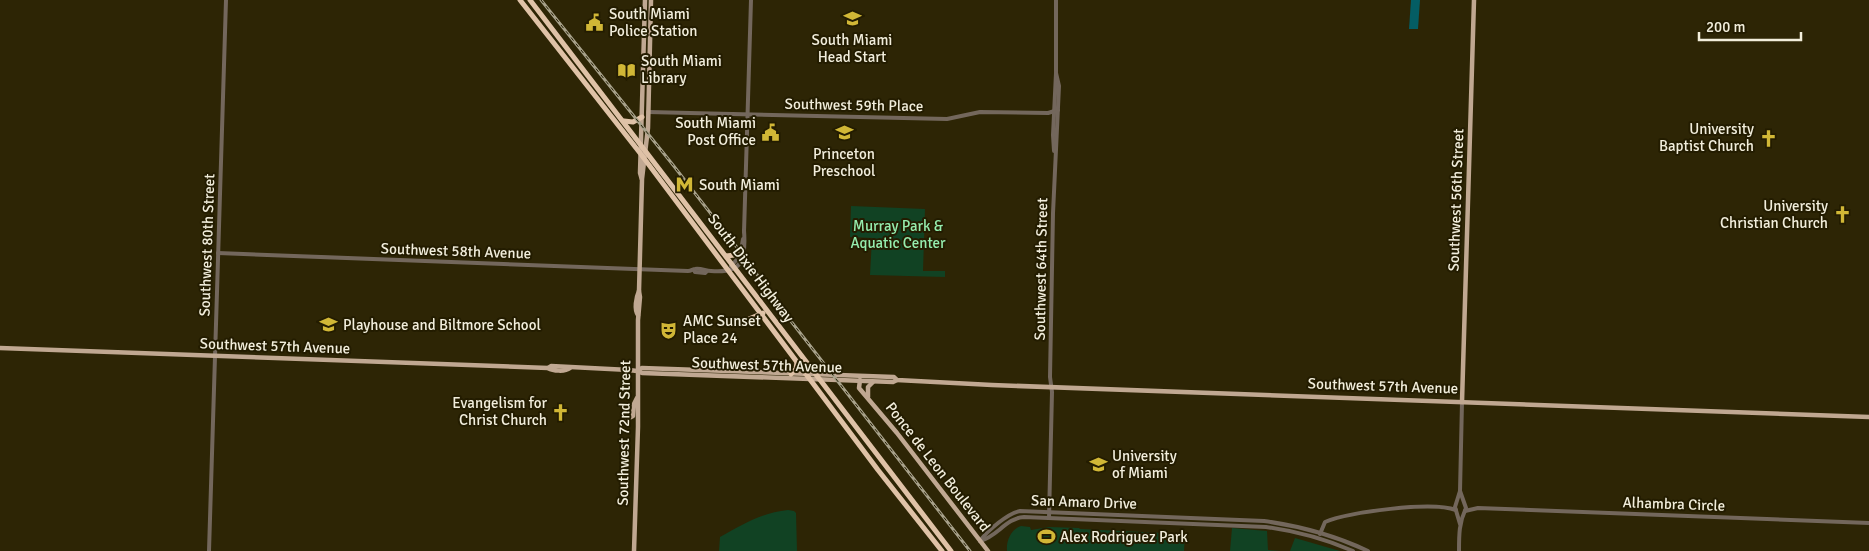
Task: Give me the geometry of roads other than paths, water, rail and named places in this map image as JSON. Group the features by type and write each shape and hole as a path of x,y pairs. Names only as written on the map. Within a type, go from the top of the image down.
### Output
{"highway":[{"name":"South Dixie Highway","path":"520,0 640,153 878,470 942,551"},
{"name":"South Dixie Highway","path":"530,0 641,142 876,454 952,551"},
{"path":"538,10 537,22 550,26"},
{"path":"624,121 633,122 642,117"},
{"path":"726,256 735,255 742,248"},
{"path":"749,318 752,312 752,301"},
{"path":"749,318 761,313 774,319"},
{"path":"749,318 766,321"},
{"path":"791,374 796,369 797,362"},
{"path":"876,454 878,470 884,470 892,475"},
{"path":"916,506 918,520 931,525"}],"main road":[{"name":"Southwest 72nd Street","path":"642,180 640,174 640,153 645,0"},
{"name":"Southwest 72nd Street","path":"634,551 638,315 640,300 639,269 642,180 648,112 651,0"},
{"name":"Southwest 56th Street","path":"1462,402 1474,0"},
{"path":"643,103 644,109 648,112"},
{"name":"Southwest 57th Avenue","path":"0,348 548,368 551,366 567,366 570,368 638,370 642,368 750,371 809,377"},
{"name":"Southwest 57th Avenue","path":"638,370 642,373 757,377 881,377 894,378 896,380 1869,416"},
{"path":"750,371 757,377 769,372"},
{"name":"Southwest 57th Avenue","path":"818,377 874,382 893,382 896,380"},
{"path":"859,381 881,377"},
{"name":"Ponce de Leon Boulevard","path":"859,381 859,388 988,551"},
{"name":"Ponce de Leon Boulevard","path":"868,398 868,387 874,382"},
{"path":"627,419 633,416 634,404 638,396"}],"street":[{"name":"Southwest 80th Street","path":"209,551 226,0"},
{"path":"735,266 744,255 751,0"},
{"name":"Southwest 64th Street","path":"1049,518 1055,153 1053,138 1058,83 1056,73 1056,0"},
{"name":"Southwest 59th Place","path":"648,112 947,119 977,112 1048,113 1056,111"},
{"path":"735,266 742,248 744,230"},
{"name":"Southwest 58th Avenue","path":"218,253 694,270 705,272 728,270 735,266"},
{"path":"1460,524 1456,511 1460,491 1462,402"},
{"path":"1459,551 1460,524 1465,503 1460,491"},
{"path":"1319,538 1325,522 1391,510 1445,507 1457,503"},
{"name":"Alhambra Circle","path":"1457,503 1465,503 1478,508"},
{"path":"1445,507 1456,511"},
{"name":"Alhambra Circle","path":"1456,511 1464,512 1478,508 1869,523"},
{"name":"San Amaro Drive","path":"980,541 1013,513 1020,511 1264,521 1288,524 1320,532 1368,551"},
{"name":"San Amaro Drive","path":"980,541 987,540 1016,518 1049,518 1266,527 1289,530 1319,538 1353,551"}],"water":[{"path":"1411,0 1420,0 1418,29 1409,29"}],"railway":[{"path":"541,0 673,165 746,259 783,311 970,551"}],"place":[{"name":"South Miami Head Start","path":"852,19"},
{"name":"South Miami Police Station","path":"595,23"},
{"name":"South Miami Library","path":"627,70"},
{"name":"South Miami Post Office","path":"770,132"},
{"name":"Princeton Preschool","path":"844,133"},
{"name":"University Baptist Church","path":"1768,138"},
{"name":"South Miami","path":"685,185"},
{"name":"University Christian Church","path":"1842,215"},
{"name":"Playhouse and Biltmore School","path":"329,325"},
{"name":"AMC Sunset Place 24","path":"669,330"},
{"name":"Evangelism for Christ Church","path":"561,412"},
{"name":"University of Miami","path":"1098,465"},
{"name":"Alex Rodriguez Park","path":"1046,537"}],"park label":[{"name":"Murray Park & Aquatic Center","path":"898,234"}]}
